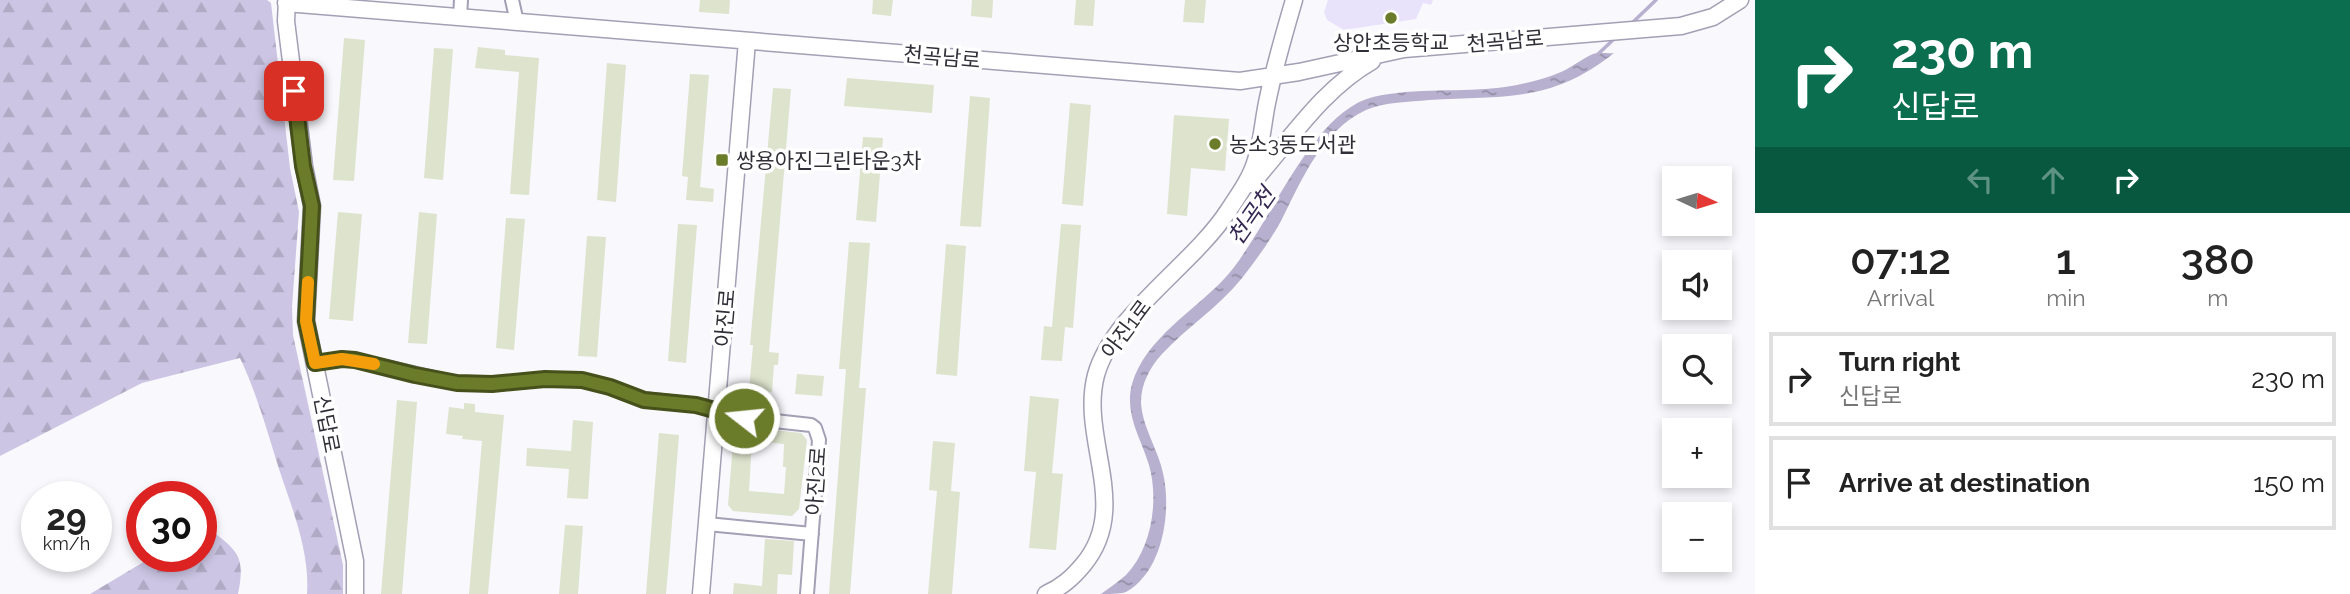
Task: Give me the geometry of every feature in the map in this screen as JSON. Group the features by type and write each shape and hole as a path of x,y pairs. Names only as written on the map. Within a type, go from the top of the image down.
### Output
{"street":[{"path":"460,18 461,0"},
{"path":"512,0 517,22"},
{"name":"아진1로","path":"1046,594 1062,586 1073,576 1094,552 1101,538 1104,494 1093,395 1100,364 1106,350 1124,327 1219,224 1256,160 1273,77 1294,0"},
{"name":"천곡남로","path":"286,2 1241,81 1421,47 1696,23 1713,17 1740,0"},
{"name":"신답로","path":"286,2 303,166 312,206 306,321 355,561 355,594"},
{"name":"아진로","path":"701,594 747,41"},
{"path":"1234,201 1331,92 1352,74 1388,53"},
{"path":"315,363 355,360 436,380 473,384 545,379 582,380 644,400 696,405 717,410"},
{"name":"아진2로","path":"717,410 737,417 806,423 816,428 820,440 807,594"},
{"path":"707,524 812,534"}],"green space":[{"path":"0,0 267,0 271,3 290,168 299,212 292,307 293,335 343,565 343,594 307,594 306,562 299,530 257,399 240,358 142,383 0,456"},
{"path":"217,535 236,553 241,569 238,594 90,594 127,572 217,572"}],"shaded area":[{"path":"1328,0 1433,0 1431,5 1423,3 1416,19 1344,30 1327,20 1324,12"}],"water":[{"name":"천곡천","path":"1614,53 1569,81 1547,89 1526,94 1381,105 1350,119 1337,130 1314,158 1277,228 1242,278 1162,354 1147,376 1141,395 1142,412 1162,468 1166,493 1165,525 1156,557 1138,583 1126,592 1101,594 1126,575 1135,564 1151,523 1152,479 1130,406 1132,384 1138,368 1159,339 1225,278 1309,149 1329,125 1350,107 1373,97 1406,92 1512,86 1554,75 1593,54"}],"building":[{"path":"700,0 730,0 729,14 699,12"},
{"path":"873,0 893,0 891,16 872,14"},
{"path":"972,0 993,0 992,18 971,16"},
{"path":"1076,0 1095,0 1093,26 1074,25"},
{"path":"1185,0 1206,0 1204,23 1183,22"},
{"path":"344,38 365,40 354,181 333,180"},
{"path":"478,47 505,50 505,55 539,58 529,195 510,194 519,72 475,68"},
{"path":"434,48 453,49 443,180 424,178"},
{"path":"607,63 626,65 616,202 597,200"},
{"path":"690,74 709,75 700,187 714,189 713,202 686,200 688,177 682,176"},
{"path":"847,78 934,85 932,113 844,106"},
{"path":"773,88 791,89 769,352 779,353 778,365 774,365 772,392 749,390 753,345 750,345"},
{"path":"970,96 990,98 981,227 960,226"},
{"path":"1070,103 1091,105 1083,206 1062,204"},
{"path":"1174,115 1229,119 1225,171 1191,168 1187,216 1167,214"},
{"path":"863,137 883,138 876,222 856,220"},
{"path":"338,212 362,214 353,321 329,319"},
{"path":"419,212 437,214 427,344 408,343"},
{"path":"506,218 525,219 514,350 496,348"},
{"path":"678,224 697,225 686,363 668,361"},
{"path":"1061,224 1081,225 1073,328 1065,327 1062,361 1041,360 1044,326 1052,327"},
{"path":"587,236 606,237 597,357 578,356"},
{"path":"849,242 870,243 859,388 866,388 850,594 829,594 846,369 839,369"},
{"path":"946,244 966,246 957,376 936,374"},
{"path":"797,374 824,376 822,396 795,394"},
{"path":"1030,396 1059,399 1052,473 1063,474 1056,550 1029,548 1036,472 1024,471"},
{"path":"397,400 417,402 402,594 381,594"},
{"path":"464,403 475,404 475,412 504,415 488,594 469,594 482,441 446,434 449,407 464,409"},
{"path":"573,420 593,422 588,499 567,498 569,469 526,466 527,448 571,451"},
{"path":"741,426 801,433 807,440 799,509 792,516 733,511 728,505 734,431","holes":["752,441 784,444 784,494 749,491"]},
{"path":"659,433 679,435 670,548 666,594 646,594"},
{"path":"933,441 955,443 951,491 960,492 952,594 928,594 937,491 929,490"},
{"path":"565,525 583,526 578,594 559,594"},
{"path":"765,539 794,541 792,575 778,574 777,594 733,594 734,583 762,586"}],"waterway":[{"name":"천곡천","path":"1631,24 1656,0"},
{"name":"천곡천","path":"1595,57 1615,38"}],"slow traffic":[{"path":"308,282 306,321 315,363 342,359 374,364"}],"place":[{"name":"상안초등학교","path":"1391,18"},
{"name":"농소3동도서관","path":"1215,144"},
{"name":"쌍용아진그린타운3차","path":"722,160"}],"route":[{"path":"294,91 303,166 312,206 306,321 315,363 355,360 457,383 582,380 644,400 696,405 744,418"}]}
